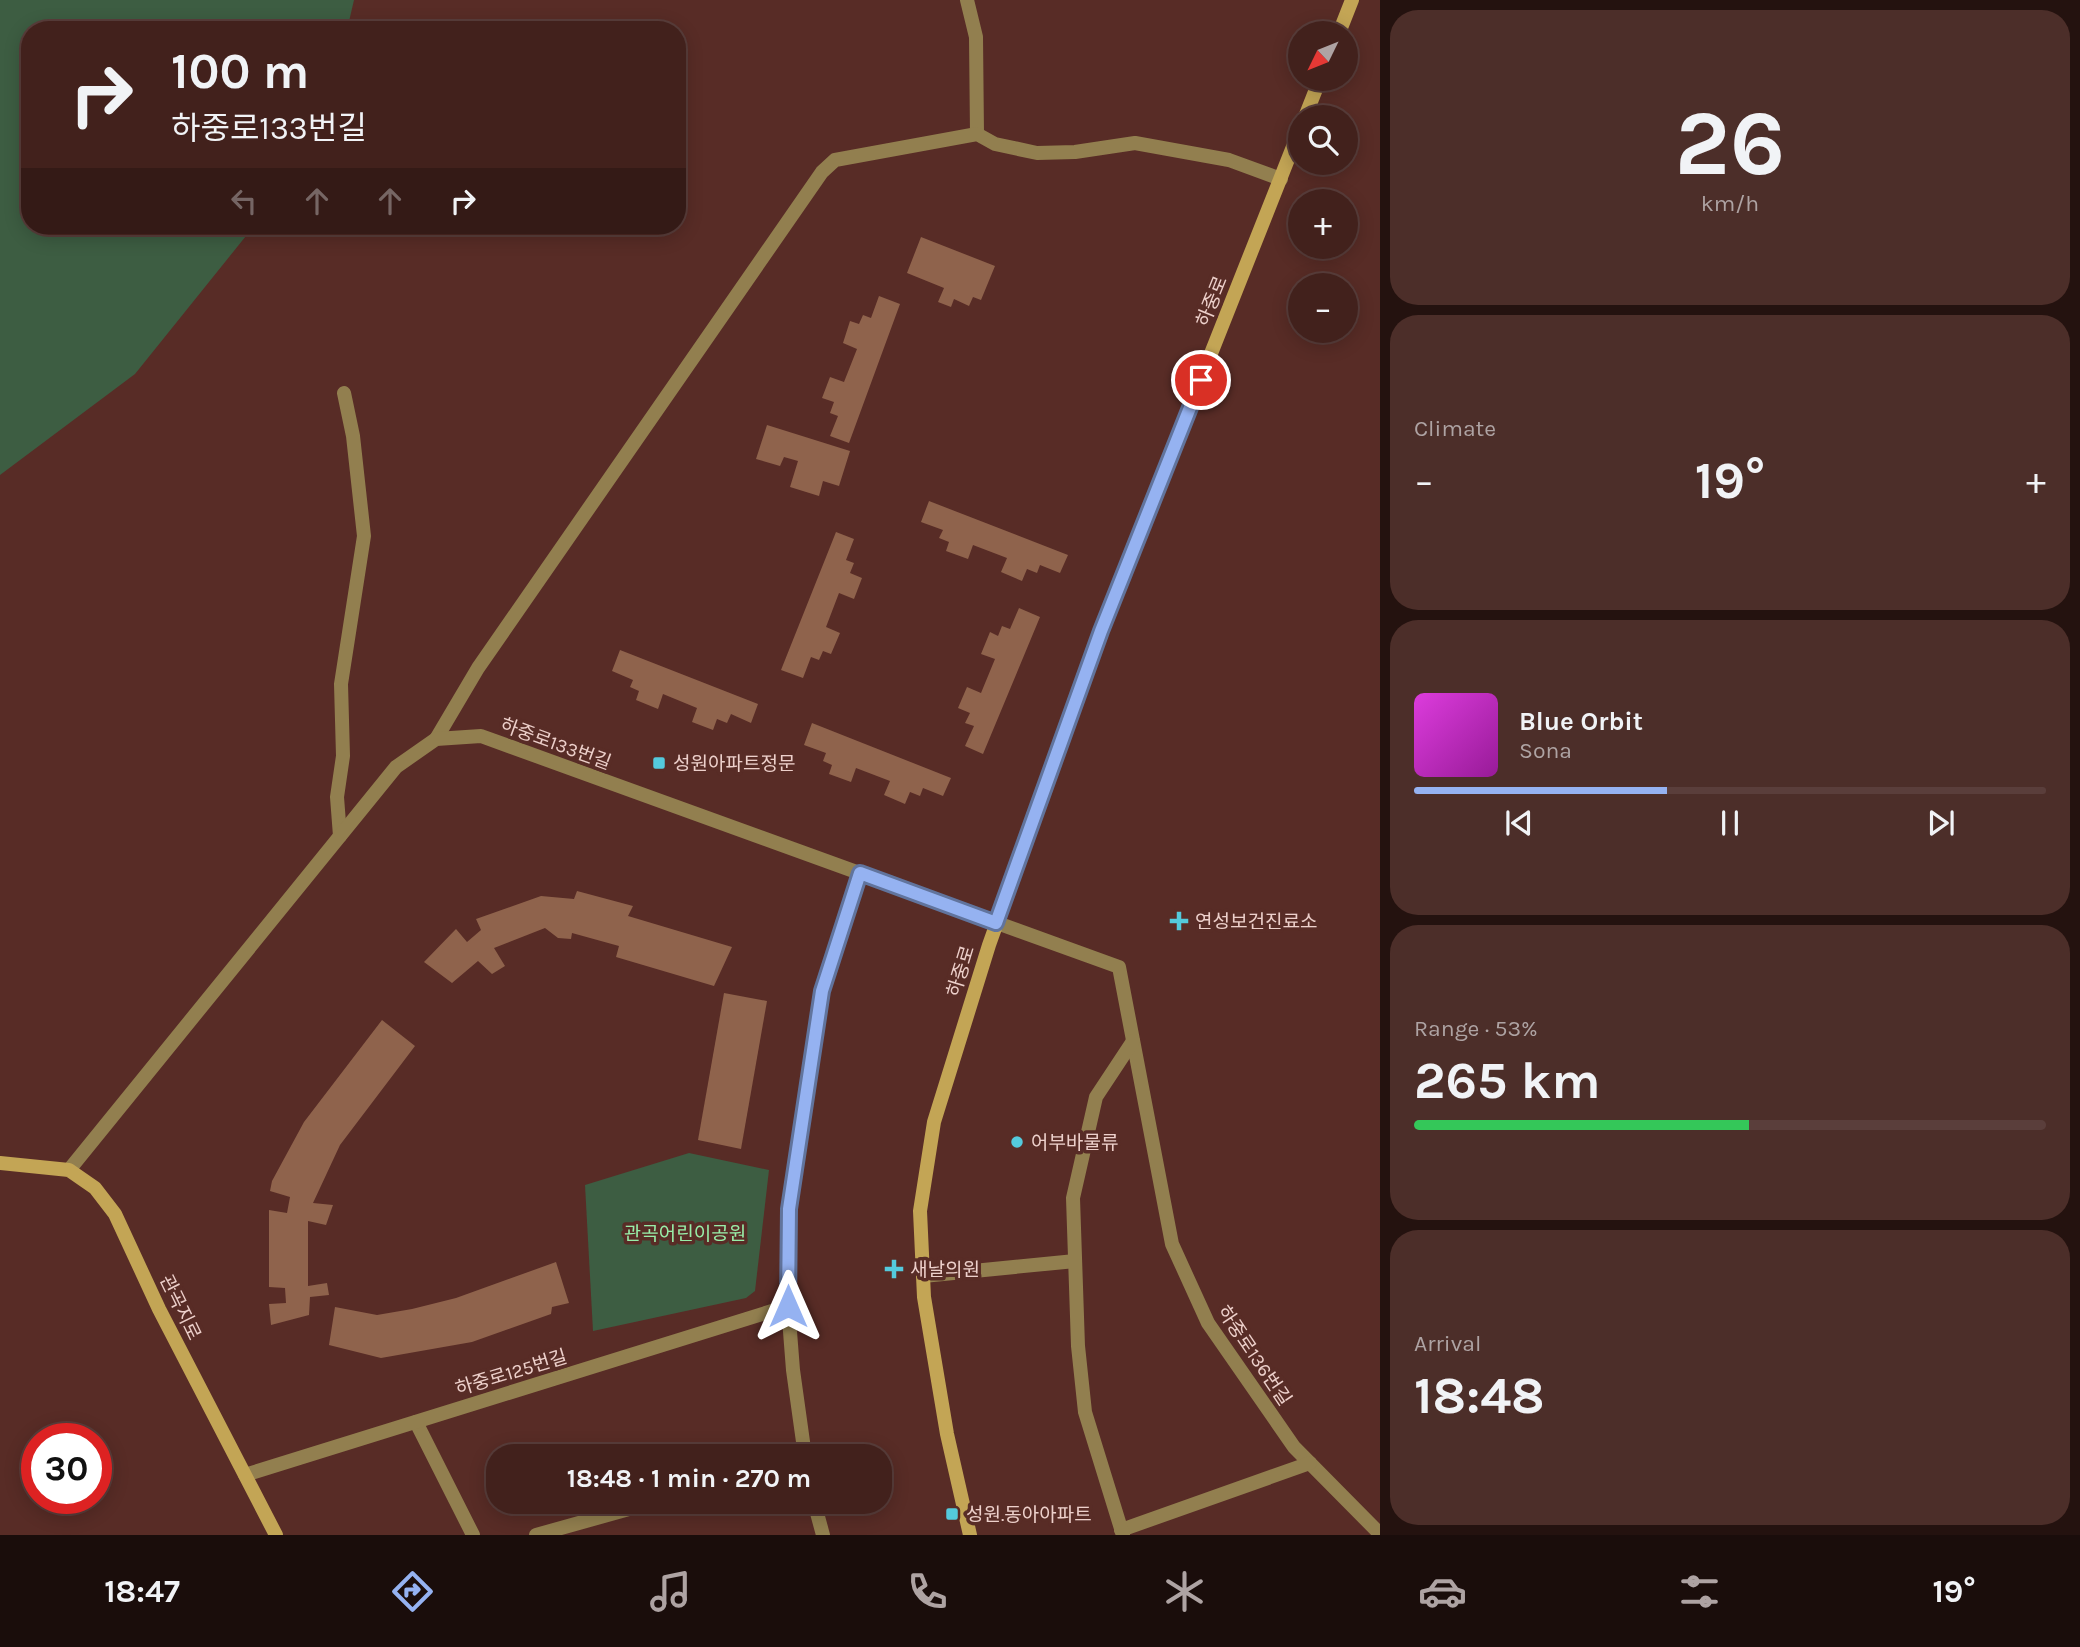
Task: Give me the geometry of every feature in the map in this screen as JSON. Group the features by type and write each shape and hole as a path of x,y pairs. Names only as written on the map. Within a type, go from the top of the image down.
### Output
{"street":[{"path":"967,0 976,37 977,134"},
{"path":"1344,21 1352,0"},
{"path":"0,1163 69,1170 396,768 436,739 478,668 822,172 835,160 977,134 995,144 1037,153 1075,152 1135,143 1228,160 1281,179"},
{"name":"하중로","path":"970,1535 947,1434 923,1276 920,1211 934,1122 996,923 1101,631 1288,161"},
{"path":"340,836 337,797 343,756 341,684 363,536 353,436 344,393"},
{"name":"하중로133번길","path":"436,739 481,736 996,923"},
{"path":"803,1444 788,1306 789,1209 822,991 860,873"},
{"name":"하중로136번길","path":"996,923 1119,967 1172,1244 1208,1323 1294,1447 1380,1534"},
{"path":"1133,1041 1096,1097 1073,1198 1078,1346 1085,1412 1122,1532 1310,1463"},
{"name":"관곡지로","path":"69,1170 95,1188 115,1214 159,1309 276,1535"},
{"path":"923,1276 1075,1261"},
{"name":"하중로125번길","path":"245,1475 788,1306"},
{"path":"416,1422 473,1535"},
{"path":"536,1535 611,1514"},
{"path":"817,1514 823,1535"}],"green space":[{"path":"0,0 354,0 349,21 21,21 21,235 247,235 135,374 0,475"},
{"name":"관곡어린이공원","path":"689,1153 769,1170 755,1291 746,1298 593,1331 585,1185"}],"building":[{"path":"921,237 995,266 981,300 973,297 969,306 954,299 951,307 938,302 944,288 907,273"},
{"path":"879,296 900,304 849,443 830,436 838,416 830,413 834,402 822,398 830,377 844,382 857,349 843,343 850,321 859,324 863,315 871,318"},
{"path":"767,425 850,451 839,486 823,481 819,496 790,487 798,461 784,457 780,466 756,459"},
{"path":"929,501 1068,555 1060,573 1040,565 1037,573 1027,569 1022,581 1001,572 1007,558 973,545 968,559 946,551 949,542 939,538 943,530 921,522"},
{"path":"836,532 854,539 846,560 854,563 850,573 862,578 854,599 839,593 826,627 840,633 831,654 823,651 819,660 811,657 803,678 781,670"},
{"path":"1019,608 1040,617 983,754 965,746 974,726 965,723 970,713 958,708 967,687 981,693 995,659 981,654 990,632 998,636 1002,626 1010,629"},
{"path":"620,650 758,704 751,723 731,714 727,723 717,719 713,730 692,722 697,708 663,694 658,709 636,700 639,691 630,687 633,680 612,671"},
{"path":"812,723 951,778 943,796 923,788 920,796 910,792 905,804 884,795 890,781 856,768 851,782 829,774 832,765 823,761 826,753 804,745"},
{"path":"577,891 633,906 628,916 732,947 714,986 616,957 619,946 572,933 571,939 558,938 545,928 494,948 505,966 492,974 478,961 452,983 424,962 456,929 467,942 481,930 476,919 541,896 574,899"},
{"path":"724,993 767,1001 741,1149 698,1140"},
{"path":"382,1020 415,1046 340,1145 313,1203 333,1205 326,1225 308,1221 308,1286 327,1283 329,1295 310,1297 309,1315 271,1325 269,1304 286,1303 285,1288 269,1287 269,1210 287,1213 290,1197 270,1191 272,1181 304,1122"},
{"path":"556,1262 569,1303 552,1307 551,1314 472,1342 381,1358 329,1345 335,1307 377,1315 412,1309 456,1298"}],"place":[{"name":"성원아파트정문","path":"659,763"},
{"name":"연성보건진료소","path":"1179,921"},
{"name":"어부바물류","path":"1017,1142"},
{"name":"새날의원","path":"894,1269"},
{"name":"성원.동아아파트","path":"952,1514"}],"route":[{"path":"788,1306 789,1209 822,991 860,873 996,923 1101,631 1201,380"}]}
